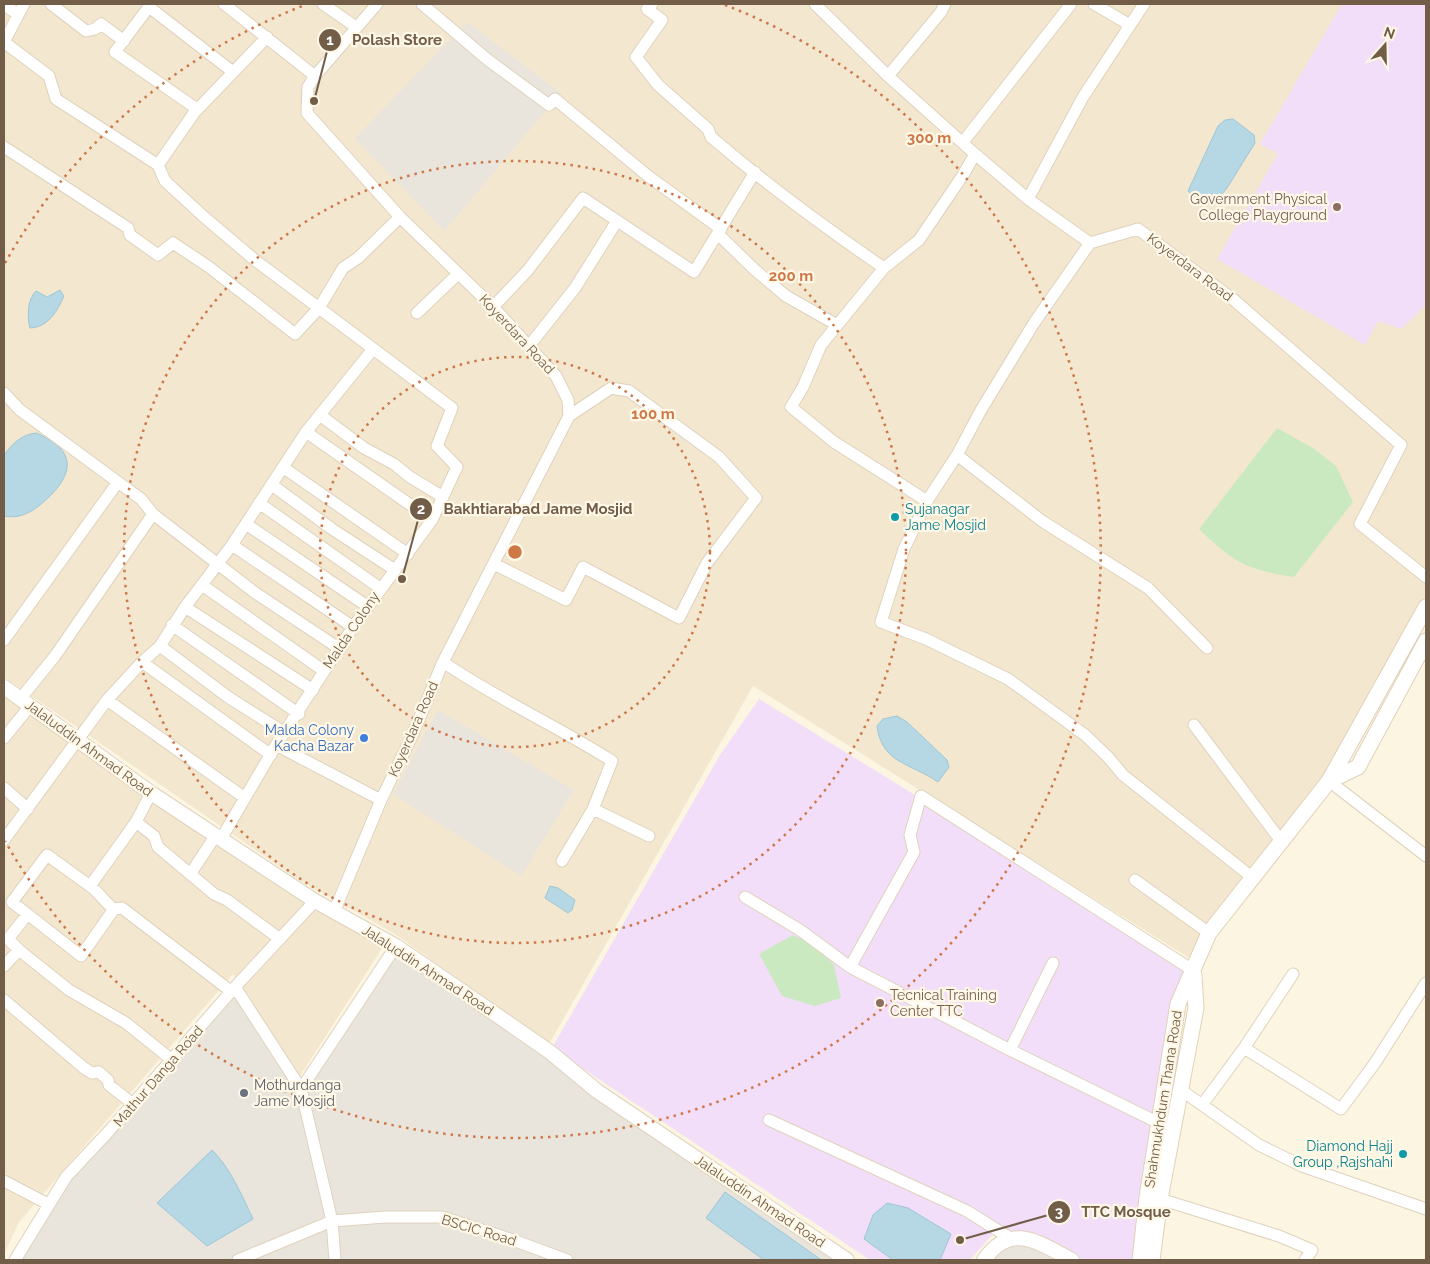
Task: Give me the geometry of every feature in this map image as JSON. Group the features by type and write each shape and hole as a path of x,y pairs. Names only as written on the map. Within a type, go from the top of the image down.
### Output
{"main road":[{"name":"Shahmukhdum Thana Road","path":"1140,1260 1147,1197 1178,1004 1209,934 1329,781 1426,607"},
{"name":"Shahmukhdum Thana Road","path":"1329,781 1358,767 1426,641"},
{"name":"Shahmukhdum Thana Road","path":"1152,1260 1160,1199 1196,1008 1194,970"}],"street":[{"path":"50,4 86,31 95,29 101,24 124,41"},
{"path":"224,4 315,76"},
{"path":"324,4 356,27"},
{"name":"Koyerdara Road","path":"334,912 381,800 412,736 443,662 569,416 568,400 556,376 493,307 400,217 349,158 325,136 307,113 308,87 315,76 377,4"},
{"path":"422,4 496,65 549,105 554,99 719,231 755,270 786,296 837,325"},
{"path":"652,4 647,9 662,20 636,57 658,85 708,129 711,137 842,239 884,268"},
{"path":"815,4 888,76 975,154 1028,199 1090,243 1034,323 981,410 957,455 927,501 904,549 881,622 926,639 1008,679 1085,735 1108,756 1122,775 1253,878"},
{"path":"888,76 941,12 945,4"},
{"path":"963,142 1071,4"},
{"path":"1094,4 1130,25"},
{"path":"1028,199 1083,97 1144,4"},
{"path":"4,5 21,9 4,42 49,76 56,99 158,165 164,181 203,216 256,261 373,349 306,432 232,545 172,625 160,646 142,662 107,700 78,742 4,840"},
{"path":"197,110 115,52 150,6 233,72"},
{"path":"158,165 197,110 267,37"},
{"path":"4,147 128,228 130,235 158,255 173,243 209,267 295,334 319,308 343,268 358,258 400,217"},
{"path":"927,501 834,442 791,407 803,387 821,345 884,268 919,240 975,154"},
{"path":"493,307 528,270 583,198 694,272 755,172"},
{"path":"529,346 575,288 617,221"},
{"name":"Koyerdara Road","path":"1090,243 1138,229 1234,300 1401,445 1360,524 1426,577"},
{"path":"417,313 458,274"},
{"name":"Malda Colony","path":"191,873 246,798 285,732 299,714 324,670 340,649 367,606 432,520 457,467 437,446 452,408 373,349"},
{"path":"494,564 566,600 583,567 679,618 707,563 756,498 720,456 628,391 611,388 569,416"},
{"path":"4,393 20,410 142,499 153,514 254,592 340,649"},
{"path":"320,415 364,448 394,464 410,477 443,497"},
{"path":"306,432 432,520"},
{"path":"957,455 1042,521 1148,588 1207,648"},
{"path":"284,468 408,554"},
{"path":"4,640 118,482"},
{"path":"272,486 332,530 395,570"},
{"path":"259,503 380,588"},
{"path":"4,738 55,656 153,514"},
{"path":"246,524 367,606"},
{"path":"232,545 353,627"},
{"path":"202,585 324,670"},
{"path":"186,607 313,690"},
{"path":"172,625 299,714"},
{"path":"160,646 228,697 285,732"},
{"path":"142,662 274,750 381,800"},
{"path":"443,662 474,684 569,733 612,761 593,809 562,861"},
{"name":"Jalaluddin Ahmad Road","path":"4,687 151,793 315,901 396,946 550,1052 597,1091 847,1260"},
{"path":"107,700 246,798"},
{"path":"1194,725 1282,841"},
{"path":"1329,781 1426,856"},
{"path":"4,788 28,809"},
{"path":"90,886 136,822 151,793"},
{"path":"850,967 914,852 910,835 922,796 1194,970"},
{"path":"593,809 649,836"},
{"path":"136,822 154,836 158,847 214,894 227,900 280,939"},
{"path":"114,909 81,956 12,902 47,855 99,892 101,900 114,909 122,908 233,989 301,1089 332,1221 335,1260"},
{"path":"1135,880 1209,934"},
{"path":"745,897 800,930 850,967 1010,1050 1159,1123"},
{"name":"Mathur Danga Road","path":"15,1260 66,1177 133,1104 233,989 315,901"},
{"path":"27,915 6,937 19,950 69,990 126,1023 172,1060"},
{"path":"301,1089 396,946"},
{"path":"4,966 19,950"},
{"path":"1010,1050 1053,963"},
{"path":"1202,1105 1244,1048 1293,974"},
{"path":"1244,1048 1341,1109 1375,1063 1426,983"},
{"path":"4,1000 84,1068 92,1073 99,1072 108,1080 109,1085 133,1104"},
{"path":"1181,1090 1259,1145 1302,1166 1426,1209"},
{"path":"769,1120 967,1211 1010,1238"},
{"path":"4,1181 48,1204"},
{"path":"1160,1199 1280,1236 1312,1250 1305,1260"},
{"name":"BSCIC Road","path":"238,1260 332,1221 385,1217 442,1217 564,1260"},
{"path":"984,1260 992,1249 1010,1238 1028,1238 1072,1260"}],"shaded area":[{"path":"4,4 1426,4 1426,619 1349,762 1191,959 753,686 549,1044 395,934 296,878 4,677"},
{"name":"Government Physical College Playground","path":"1342,4 1426,4 1426,305 1401,329 1378,321 1365,345 1217,259 1278,154 1260,144"},
{"path":"467,22 561,93 444,231 355,138"},
{"path":"4,692 61,735 388,939 300,1076 233,974 19,1222 4,1254"},
{"name":"Tecnical Training Center TTC","path":"759,699 1191,965 1173,1063 1161,1175 1148,1260 1077,1260 1004,1232 991,1236 970,1260 870,1260 552,1048 720,755"},
{"path":"438,710 574,790 521,876 393,794"},
{"path":"393,943 551,1050 848,1260 9,1260 29,1227 85,1153 236,977 302,1080"},
{"path":"1010,1238 1075,1260 987,1260"}],"green space":[{"path":"1277,428 1313,448 1336,466 1353,502 1294,577 1264,571 1242,563 1199,529"},
{"path":"793,935 816,947 834,965 841,998 815,1006 782,996 759,954"}],"water":[{"path":"1233,119 1254,135 1255,143 1227,188 1212,206 1193,196 1188,191 1218,126 1225,120"},
{"path":"60,290 64,296 52,317 42,325 30,328 28,319 29,309 31,299 36,291 47,297"},
{"path":"36,433 48,439 63,451 67,467 65,475 60,485 51,495 30,512 18,516 4,516 4,455 18,440"},
{"path":"897,716 907,722 947,760 949,767 938,782 899,761 885,748 880,739 877,726 883,719"},
{"path":"550,886 558,888 575,900 572,910 568,913 545,898"},
{"path":"212,1150 230,1174 253,1219 207,1246 157,1203"},
{"path":"725,1192 820,1259 764,1260 706,1218"},
{"path":"887,1203 908,1208 951,1234 940,1260 893,1260 864,1239 873,1215"}],"place":[{"name":"Polash Store","path":"314,101"},
{"name":"Government Physical College Playground","path":"1337,207"},
{"name":"Sujanagar Jame Mosjid","path":"895,517"},
{"name":"Bakhtiarabad Jame Mosjid","path":"402,579"},
{"name":"Malda Colony Kacha Bazar","path":"364,738"},
{"name":"Tecnical Training Center TTC","path":"880,1003"},
{"name":"Mothurdanga Jame Mosjid","path":"244,1093"},
{"name":"Diamond Hajj Group ,Rajshahi","path":"1403,1154"},
{"name":"TTC Mosque","path":"960,1240"}]}
